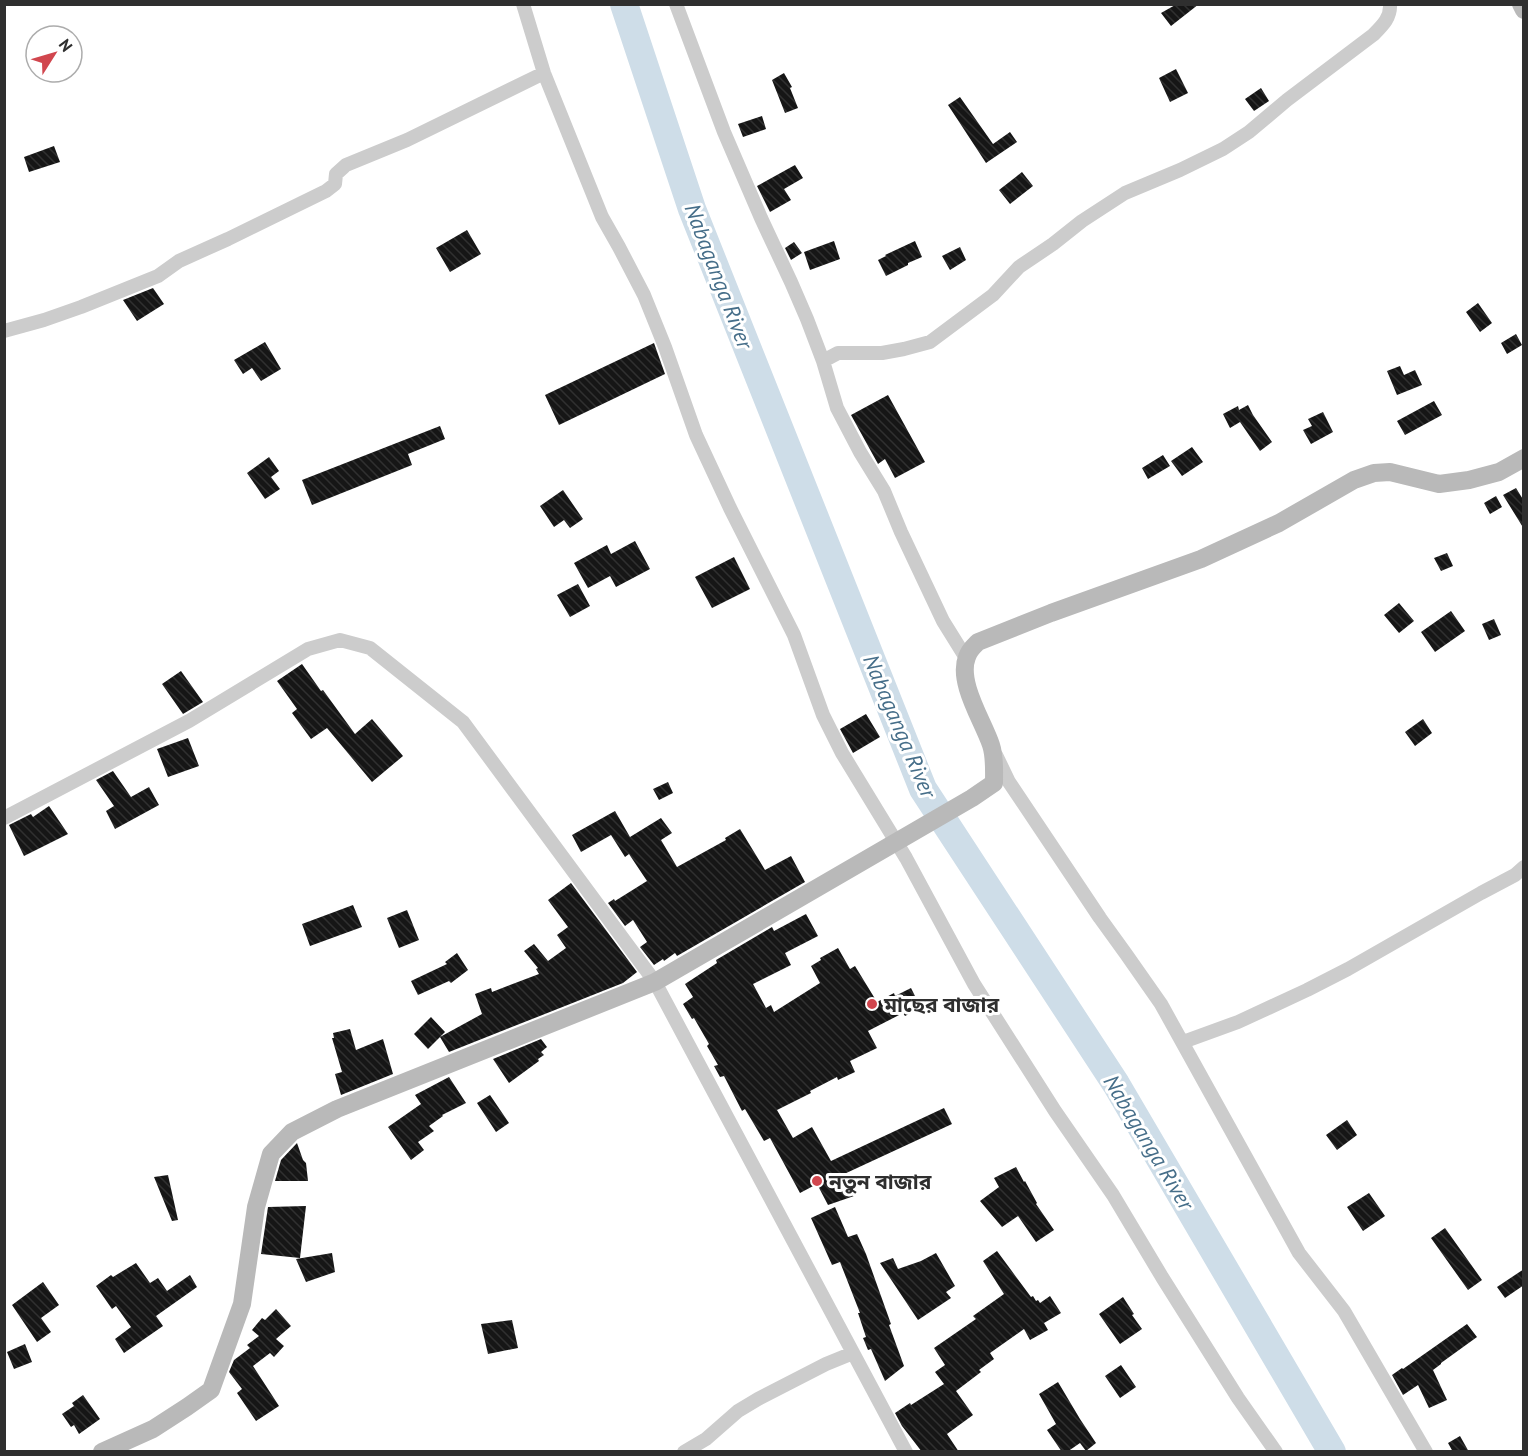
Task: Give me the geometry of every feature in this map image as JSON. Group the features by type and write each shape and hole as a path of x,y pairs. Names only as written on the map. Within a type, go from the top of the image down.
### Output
{"main road":[{"path":"1521,4 1524,10"},
{"path":"102,1452 153,1429 210,1390 242,1304 256,1207 271,1154 292,1132 337,1109 655,982 972,798 993,783 992,747 968,688 964,672 966,658 978,642 1071,605 1201,560 1279,523 1354,480 1374,473 1390,472 1439,484 1469,480 1499,472 1524,458"}],"street":[{"path":"523,4 544,74 602,217 644,295 696,435 794,635 823,715 842,753 897,841 974,984 1055,1111 1113,1195 1238,1398 1275,1452"},
{"path":"676,4 724,132 791,282 823,361 837,408 860,453 884,491 943,621 966,658"},
{"path":"823,361 838,353 882,353 930,342 993,294 1019,267 1125,192 1180,170 1223,149 1249,132 1373,35 1384,24 1390,13 1390,4"},
{"path":"4,331 44,320 158,276 179,261 326,191 335,184 336,174 346,165 407,140 544,74"},
{"path":"4,818 189,721 308,648 340,640 370,648 463,722 655,982 906,1452"},
{"path":"992,747 1009,782 1161,1004 1299,1253 1344,1311 1426,1452"},
{"path":"1183,1042 1238,1022 1348,969 1481,892 1515,875 1524,867"},
{"path":"684,1452 706,1439 738,1411 826,1364 853,1353"}],"building":[{"path":"1177,4 1199,4 1171,26 1161,13"},
{"path":"1176,69 1188,93 1170,102 1159,78"},
{"path":"784,73 792,87 790,88 798,108 785,113 772,80"},
{"path":"1261,88 1269,101 1254,111 1245,99"},
{"path":"960,97 993,144 1010,132 1017,142 986,163 948,105"},
{"path":"762,116 766,129 743,137 738,124"},
{"path":"54,146 60,162 29,172 24,157"},
{"path":"795,165 803,178 784,189 791,200 770,212 757,186"},
{"path":"1022,172 1033,186 1010,204 999,190"},
{"path":"467,230 481,254 450,272 436,248"},
{"path":"834,241 840,259 810,270 804,252"},
{"path":"915,241 922,257 886,276 878,260"},
{"path":"794,242 802,253 791,260 785,248"},
{"path":"960,247 966,260 950,270 942,256"},
{"path":"153,288 164,304 137,321 123,300"},
{"path":"1478,303 1492,323 1480,332 1466,312"},
{"path":"1516,334 1522,345 1507,354 1501,343"},
{"path":"265,342 281,369 261,381 252,368 243,374 234,360"},
{"path":"654,343 665,374 559,425 545,395"},
{"path":"1400,366 1404,375 1415,370 1422,385 1397,395 1387,371"},
{"path":"888,395 925,462 895,478 885,459 878,464 851,415"},
{"path":"1434,401 1442,415 1405,435 1397,421"},
{"path":"1248,405 1272,442 1260,451 1240,422 1230,428 1223,414 1238,406 1239,410"},
{"path":"1323,412 1333,432 1311,444 1303,430 1312,426 1308,419"},
{"path":"440,426 445,439 408,454 412,465 312,505 302,480"},
{"path":"1192,447 1203,462 1182,476 1171,461"},
{"path":"1163,455 1170,466 1148,479 1142,468"},
{"path":"269,457 279,471 271,477 280,489 265,499 247,473"},
{"path":"1516,488 1524,501 1524,529 1503,495"},
{"path":"563,490 583,519 570,528 564,520 554,527 540,506"},
{"path":"1496,496 1502,507 1490,514 1484,503"},
{"path":"635,541 650,569 616,587 610,576 588,588 574,563 607,545 611,554"},
{"path":"1447,553 1453,566 1441,571 1434,558"},
{"path":"734,557 750,589 712,608 695,577"},
{"path":"578,584 590,606 570,617 557,595"},
{"path":"1399,603 1414,621 1399,633 1384,615"},
{"path":"1451,611 1465,631 1435,652 1421,632"},
{"path":"1494,619 1501,635 1489,640 1482,624"},
{"path":"302,664 355,734 372,719 403,756 372,782 327,728 311,739 292,713 297,709 277,681"},
{"path":"181,671 203,702 183,714 162,684"},
{"path":"866,714 880,737 853,753 840,729"},
{"path":"1423,719 1432,733 1415,746 1405,732"},
{"path":"188,738 199,766 168,777 157,749"},
{"path":"113,771 131,797 149,787 159,805 115,829 106,811 114,806 96,780"},
{"path":"668,782 673,793 659,800 653,789"},
{"path":"49,806 68,834 24,856 9,825 31,814 33,817"},
{"path":"615,811 630,837 661,818 672,833 661,840 677,867 726,840 725,838 740,829 765,870 791,856 805,882 677,956 675,953 654,965 640,947 647,942 633,920 625,926 608,903 647,881 629,854 625,857 611,835 581,852 572,835"},
{"path":"571,883 637,972 623,983 449,1052 440,1037 482,1014 475,994 491,988 492,992 539,974 536,969 538,968 524,951 534,944 548,961 566,948 557,935 568,927 548,900"},
{"path":"353,905 362,927 310,946 302,924"},
{"path":"407,910 419,940 399,948 387,918"},
{"path":"806,914 818,936 785,953 791,965 753,984 766,1008 771,1005 774,1012 820,983 811,966 838,948 850,969 855,966 877,1002 894,993 895,996 911,988 921,1008 905,1016 903,1013 868,1031 877,1048 850,1061 855,1072 838,1080 837,1077 777,1110 793,1138 812,1127 831,1161 944,1108 952,1124 842,1175 854,1196 828,1205 817,1184 800,1193 770,1138 764,1141 745,1109 742,1111 724,1076 720,1077 714,1066 718,1065 707,1046 709,1044 683,1004 693,997 685,984 717,963 716,960 772,927 774,931"},
{"path":"457,953 468,970 451,983 449,981 418,995 411,981 447,964 445,962"},
{"path":"431,1017 445,1032 428,1049 414,1034"},
{"path":"350,1029 356,1050 383,1039 393,1074 341,1095 335,1074 342,1072 332,1038 334,1038 333,1033"},
{"path":"541,1039 547,1047 541,1052 544,1055 509,1083 493,1059"},
{"path":"449,1077 466,1103 442,1115 429,1126 434,1131 418,1142 424,1150 411,1160 388,1127 421,1104 415,1095"},
{"path":"490,1095 509,1123 496,1132 477,1103"},
{"path":"1347,1120 1357,1135 1337,1150 1326,1135"},
{"path":"297,1143 306,1163 308,1181 275,1181 281,1160"},
{"path":"1016,1167 1036,1204 1054,1230 1036,1242 1018,1216 1002,1227 980,1201 999,1187 994,1178"},
{"path":"168,1175 178,1220 172,1221 154,1177"},
{"path":"1369,1193 1385,1216 1363,1231 1347,1207"},
{"path":"306,1206 300,1258 261,1254 268,1207"},
{"path":"835,1207 848,1237 857,1234 866,1254 904,1366 885,1381 871,1349 868,1350 863,1338 866,1337 858,1313 860,1313 840,1262 832,1265 811,1218"},
{"path":"1445,1228 1482,1280 1468,1290 1431,1238"},
{"path":"997,1251 1031,1297 1033,1296 1040,1303 1050,1296 1061,1313 1044,1323 1048,1330 1030,1340 1024,1329 990,1353 994,1359 956,1391 973,1415 947,1434 959,1452 922,1452 895,1413 944,1384 935,1372 945,1365 934,1348 976,1319 973,1316 1004,1294 983,1261"},
{"path":"332,1253 335,1272 306,1282 296,1259"},
{"path":"936,1253 955,1286 946,1292 951,1298 918,1320 880,1263 893,1258 898,1269"},
{"path":"136,1263 150,1283 158,1278 167,1291 190,1275 197,1287 156,1316 163,1326 124,1353 115,1339 131,1327 116,1306 112,1309 96,1286 111,1275 113,1277"},
{"path":"1524,1269 1524,1285 1505,1298 1497,1287"},
{"path":"43,1282 59,1305 41,1318 51,1332 37,1342 12,1305"},
{"path":"1123,1297 1142,1329 1120,1344 1099,1314"},
{"path":"276,1309 291,1326 276,1339 284,1346 274,1357 270,1353 253,1366 279,1406 256,1421 237,1393 242,1389 229,1372 234,1360 250,1348 247,1345 259,1336 252,1330 262,1318 265,1320"},
{"path":"512,1320 518,1348 488,1354 481,1324"},
{"path":"1467,1324 1477,1337 1433,1370 1447,1400 1429,1408 1418,1385 1403,1395 1392,1375"},
{"path":"25,1344 32,1362 14,1369 7,1352"},
{"path":"1121,1365 1136,1387 1120,1398 1105,1376"},
{"path":"1058,1382 1096,1443 1086,1451 1080,1443 1067,1452 1062,1452 1047,1430 1056,1424 1039,1394"},
{"path":"83,1395 100,1419 79,1434 74,1425 71,1427 62,1414 74,1406 72,1403"},
{"path":"1460,1436 1469,1452 1453,1452 1448,1443"}],"waterway":[{"name":"Nabaganga River","path":"624,4 692,209 923,789 1116,1084 1332,1452"}],"place":[{"name":"মাছের বাজার","path":"872,1004"},
{"name":"নতুন বাজার","path":"817,1181"}]}
